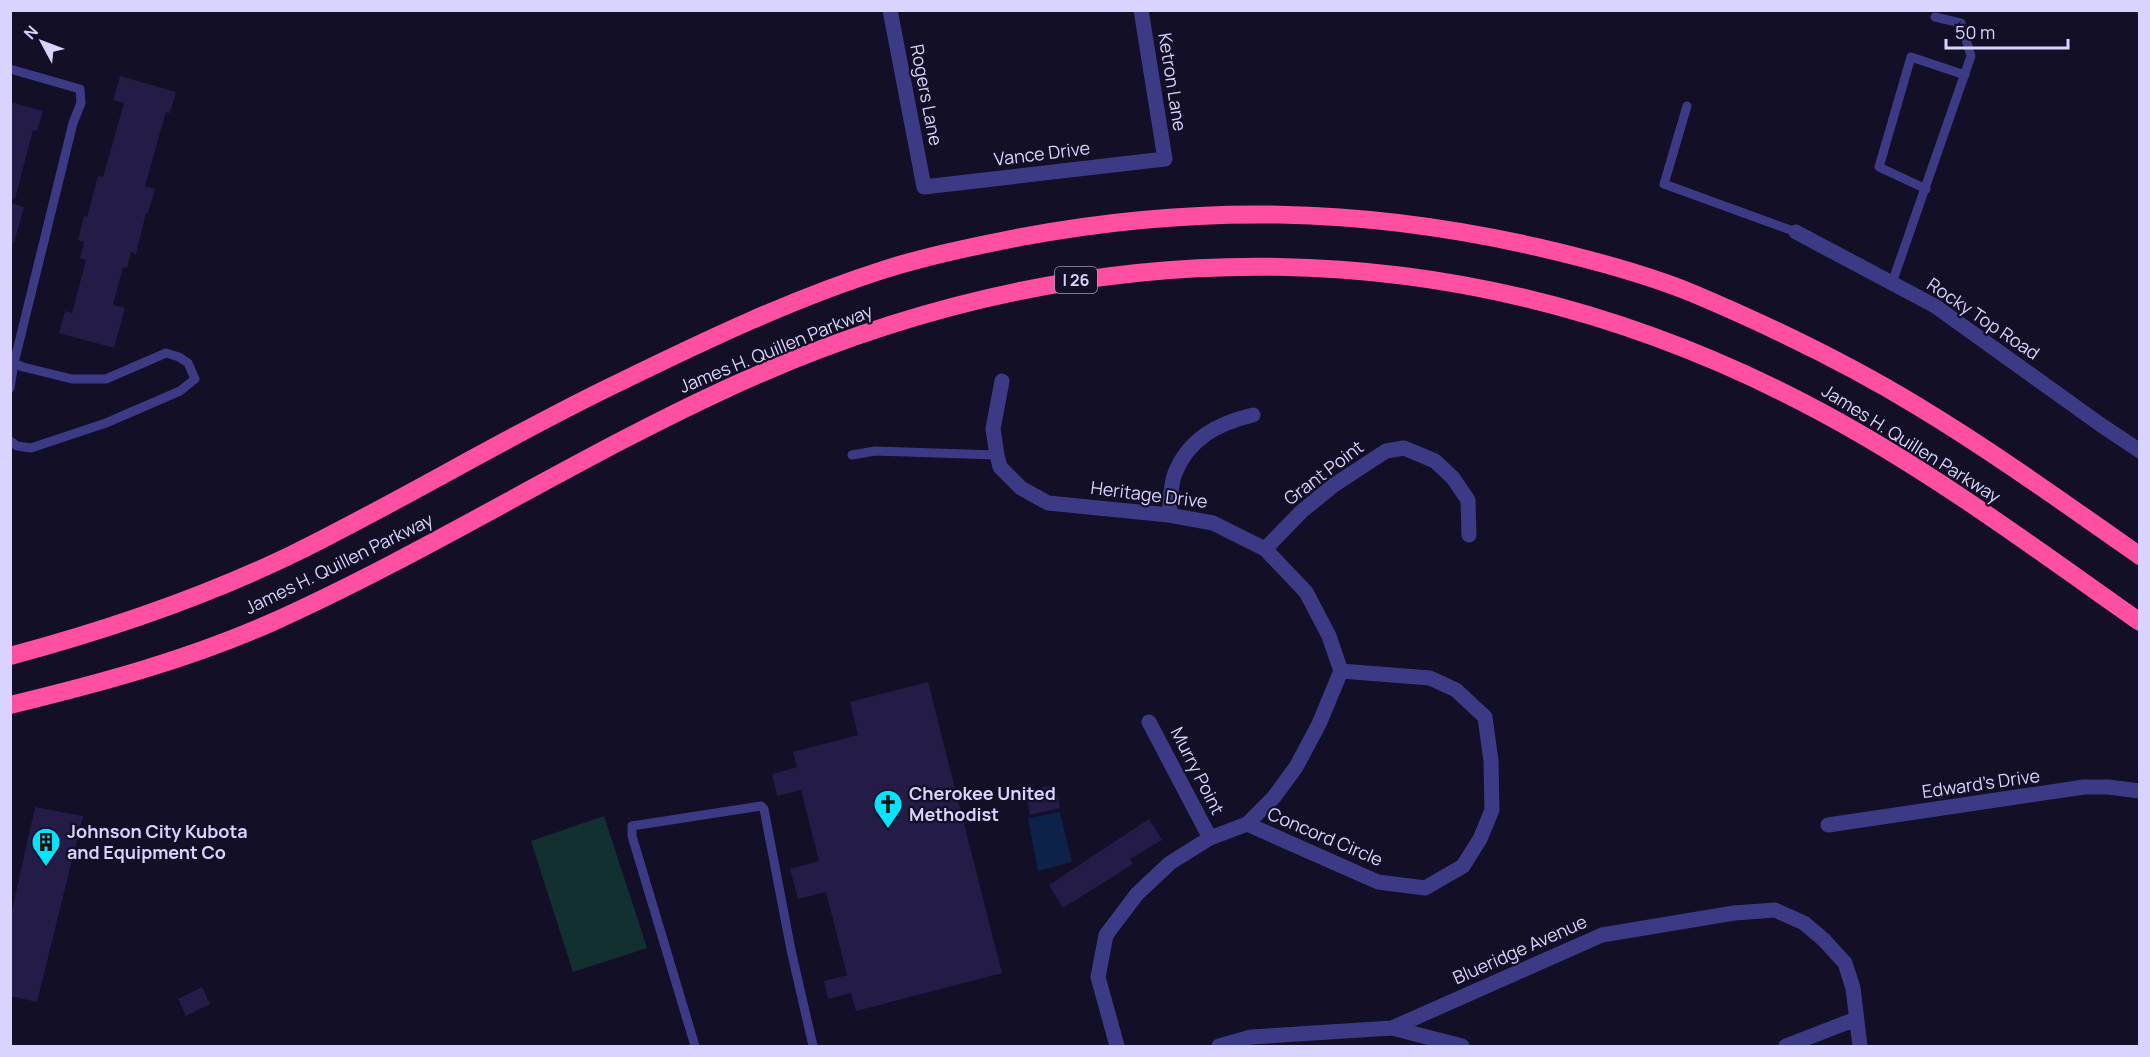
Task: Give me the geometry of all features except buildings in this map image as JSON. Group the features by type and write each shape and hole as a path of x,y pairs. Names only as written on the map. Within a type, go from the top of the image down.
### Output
{"highway":[{"name":"James H. Quillen Parkway","path":"10,656 74,639 180,603 291,555 614,385 732,329 817,294 887,269 972,247 1059,230 1140,219 1211,214 1310,214 1396,221 1501,239 1584,258 1685,290 1837,361 1918,406 1994,455 2139,556"},
{"name":"James H. Quillen Parkway","path":"10,705 96,684 183,657 272,622 387,567 656,423 733,386 826,347 916,317 1000,294 1083,279 1166,269 1258,266 1351,269 1445,282 1535,301 1644,333 1726,365 1820,411 1890,452 1988,515 2139,622"}],"street":[{"name":"Rogers Lane","path":"890,10 924,187"},
{"name":"Ketron Lane","path":"1141,10 1165,159"},
{"name":"Vance Drive","path":"924,187 1165,159"},
{"name":"Rocky Top Road","path":"1797,231 1935,306 2139,451"},
{"name":"Heritage Drive","path":"1002,381 993,429 997,455 1000,467 1021,488 1048,503 1169,515 1213,523 1265,549 1306,592 1329,636 1341,671"},
{"path":"1169,515 1174,475 1189,449 1207,432 1230,420 1253,415"},
{"name":"Grant Point","path":"1265,549 1302,511 1334,485 1386,451 1404,448 1435,461 1453,478 1468,500 1469,536"},
{"path":"1117,1047 1098,977 1106,935 1137,894 1170,863 1210,838 1247,824 1274,797 1296,767 1319,724 1341,671"},
{"name":"Concord Circle","path":"1247,824 1378,882 1425,888 1463,866 1480,839 1492,810 1491,761 1485,717 1456,690 1430,678 1341,671"},
{"name":"Murry Point","path":"1149,722 1210,838"},
{"name":"Edward's Drive","path":"1828,825 2084,788 2108,787 2139,791"},
{"name":"Blueridge Avenue","path":"1219,1047 1251,1037 1392,1028 1602,935 1734,913 1776,910 1804,923 1845,963 1853,988 1860,1047"},
{"path":"1786,1047 1856,1019"},
{"path":"1392,1028 1462,1047"}],"lane":[{"path":"1892,283 1971,56 1961,23 1935,16"},
{"path":"1926,189 1880,168 1911,57 1965,75"},
{"path":"10,69 80,89 81,103 12,363 10,388"},
{"path":"1687,106 1664,184 1797,231"},
{"path":"10,441 17,446 31,448 106,423 180,391 195,379 188,363 166,353 106,379 72,379 12,363"},
{"path":"852,454 875,451 997,455"},
{"path":"695,1047 632,836 632,826 761,806 764,809 791,950 813,1047"}],"green space":[{"path":"604,816 647,948 573,972 531,841"}],"water":[{"path":"1060,812 1072,862 1038,871 1028,818"}],"place":[{"name":"Cherokee United Methodist","path":"888,830"},
{"name":"Johnson City Kubota and Equipment Co","path":"46,868"}]}
